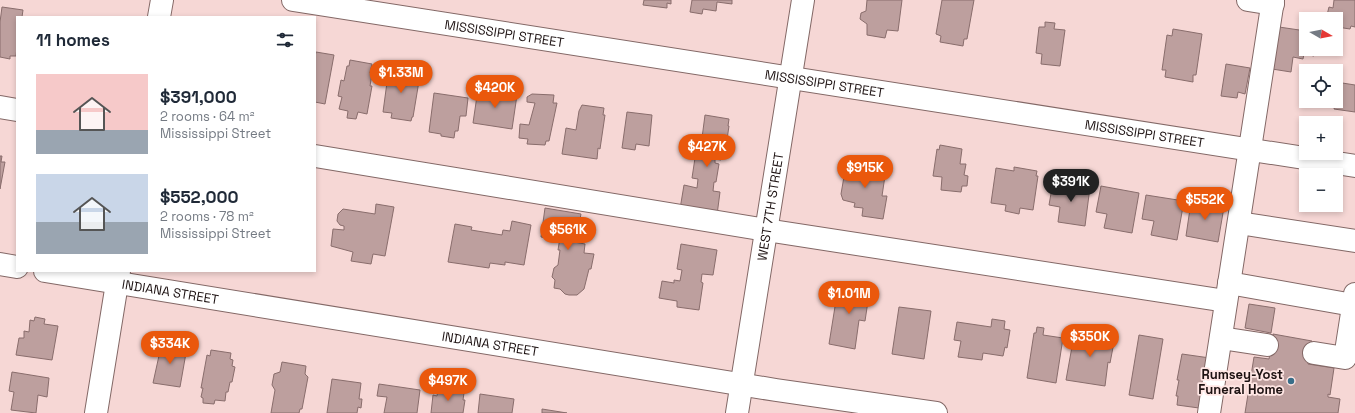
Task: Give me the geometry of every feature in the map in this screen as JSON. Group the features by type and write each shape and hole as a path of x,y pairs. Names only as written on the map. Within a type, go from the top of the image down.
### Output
{"street":[{"path":"159,16 162,0"},
{"name":"MISSISSIPPI STREET","path":"293,0 1355,166"},
{"name":"WEST 7TH STREET","path":"737,413 803,0"},
{"path":"1209,413 1273,2 1248,0"},
{"path":"0,107 16,110"},
{"path":"316,156 766,230 1228,292 1354,307 1345,358 1314,353"},
{"path":"1239,223 1355,241"},
{"path":"0,264 16,267"},
{"name":"INDIANA STREET","path":"57,272 118,277 742,384 936,413"},
{"path":"96,413 118,277"},
{"path":"1221,338 1267,345"}],"building":[{"path":"644,0 671,0 671,4 667,3 667,8 643,5"},
{"path":"692,0 732,0 732,4 717,2 716,11 703,9 702,14 690,12"},
{"path":"867,0 902,0 898,31 887,30 885,38 867,35 867,24 860,19 861,13 866,11"},
{"path":"942,0 974,0 967,39 964,39 963,46 940,42 941,36 936,34"},
{"path":"1334,0 1355,0 1355,27 1351,26 1350,29 1343,28 1343,12 1328,12 1329,7 1333,8"},
{"path":"2,7 23,10 22,16 16,16 16,56 10,56 10,59 0,57 0,22"},
{"path":"1045,22 1055,23 1054,29 1065,30 1060,66 1041,64 1042,54 1036,53 1039,27 1045,27"},
{"path":"1279,27 1299,30 1299,56 1304,56 1303,59 1293,57 1291,72 1272,69"},
{"path":"1173,29 1202,34 1196,75 1193,75 1193,82 1165,77 1166,70 1162,70 1167,35 1172,36"},
{"path":"316,52 334,55 325,104 316,102"},
{"path":"350,60 372,64 370,86 372,86 367,114 358,112 356,119 347,118 348,111 339,109 342,97 338,96 341,80 344,81 347,66 349,66"},
{"path":"1226,64 1250,68 1245,94 1238,92 1237,98 1221,96"},
{"path":"392,68 416,72 414,80 419,81 411,121 391,118 392,113 383,112 388,75 391,76"},
{"path":"1343,83 1355,85 1355,112 1334,109 1343,108"},
{"path":"478,89 517,95 512,129 473,123"},
{"path":"434,93 468,98 466,116 460,116 458,131 455,131 454,138 429,132"},
{"path":"532,94 554,95 553,103 557,103 549,141 546,141 545,145 527,144 528,139 519,138 520,124 529,125 535,103 527,102 527,97"},
{"path":"582,105 604,108 603,115 605,115 597,159 562,154 566,128 576,130 579,111"},
{"path":"627,112 652,115 649,146 636,144 635,150 622,148"},
{"path":"705,115 729,119 726,146 724,146 721,160 715,159 715,163 719,164 713,191 720,192 717,215 680,209 684,185 697,188 698,179 692,178 698,138 702,138"},
{"path":"940,145 962,149 960,164 966,164 964,175 968,176 967,186 962,186 961,192 941,190 942,177 933,176 937,149 939,150"},
{"path":"0,156 2,156 1,162 5,162 0,189"},
{"path":"852,163 886,169 882,196 887,196 883,219 862,216 863,208 854,207 855,203 843,200 841,194 846,165 852,166"},
{"path":"1014,167 1037,171 1036,176 1038,176 1033,210 1020,208 1019,214 1005,211 1006,205 991,203 996,168 1014,171"},
{"path":"1053,182 1090,187 1085,226 1058,222 1060,207 1049,205"},
{"path":"1101,186 1139,193 1132,233 1104,228 1107,214 1096,212"},
{"path":"1146,195 1184,201 1177,240 1151,235 1154,221 1142,219"},
{"path":"1203,200 1212,201 1212,205 1224,207 1218,242 1186,236 1191,202 1203,204"},
{"path":"376,204 394,207 385,256 373,254 371,264 351,261 353,252 331,246 333,229 344,230 344,226 340,225 337,221 338,214 343,209 375,214"},
{"path":"545,208 581,214 574,242 585,244 584,253 594,254 591,269 589,269 584,289 577,295 565,294 560,289 554,288 555,280 552,277 554,268 558,265 560,250 558,250 561,231 556,231 554,239 541,237"},
{"path":"512,221 531,225 524,265 505,262 505,265 490,263 489,268 448,262 455,224 472,227 471,230 502,235 503,230 510,231"},
{"path":"681,244 717,250 713,275 702,274 701,282 703,283 699,310 677,307 677,301 659,298 662,281 674,283 674,280 680,281 682,270 677,269"},
{"path":"850,284 870,288 865,321 859,320 855,349 829,344 838,288 849,290"},
{"path":"1249,304 1275,308 1271,333 1245,328"},
{"path":"899,307 931,311 924,359 892,354"},
{"path":"35,317 45,319 44,324 58,326 52,360 16,355 19,338 24,338 24,331 29,332 30,320 34,321"},
{"path":"992,319 1005,321 1004,329 1010,330 1007,348 1005,347 1003,356 983,353 982,360 958,357 961,341 954,340 957,322 991,327"},
{"path":"1037,327 1044,328 1043,335 1063,338 1056,383 1027,378 1034,333 1036,333"},
{"path":"1075,330 1115,337 1110,363 1108,362 1105,386 1066,380"},
{"name":"Rumsey-Yost Funeral Home","path":"1273,334 1312,341 1308,364 1334,368 1330,395 1328,394 1328,397 1340,399 1338,413 1245,413 1254,357 1269,359"},
{"path":"1139,335 1163,339 1153,399 1129,395"},
{"path":"162,342 184,346 183,352 186,353 180,387 153,383"},
{"path":"211,350 231,353 230,359 233,360 232,366 235,367 232,382 230,382 228,392 226,392 225,401 215,400 214,404 203,403 203,398 201,397 203,388 201,388 207,355 210,356"},
{"path":"1182,354 1210,358 1199,408 1177,405 1178,396 1176,396 1179,380 1177,380"},
{"path":"282,362 306,366 305,374 308,377 302,409 300,409 299,413 271,413 275,390 272,385 274,374 280,372"},
{"path":"12,372 49,378 47,397 38,395 36,413 11,410 14,392 9,391"},
{"path":"332,379 361,383 359,399 362,399 361,408 358,407 357,413 327,413"},
{"path":"379,384 420,390 417,413 384,413 387,397 377,396"},
{"path":"438,389 464,393 463,400 465,400 463,413 431,413 433,395 437,396"},
{"path":"480,394 514,399 512,413 478,413"},
{"path":"542,409 567,413 542,413"}],"place":[{"name":"Rumsey-Yost Funeral Home","path":"1291,381"}]}
